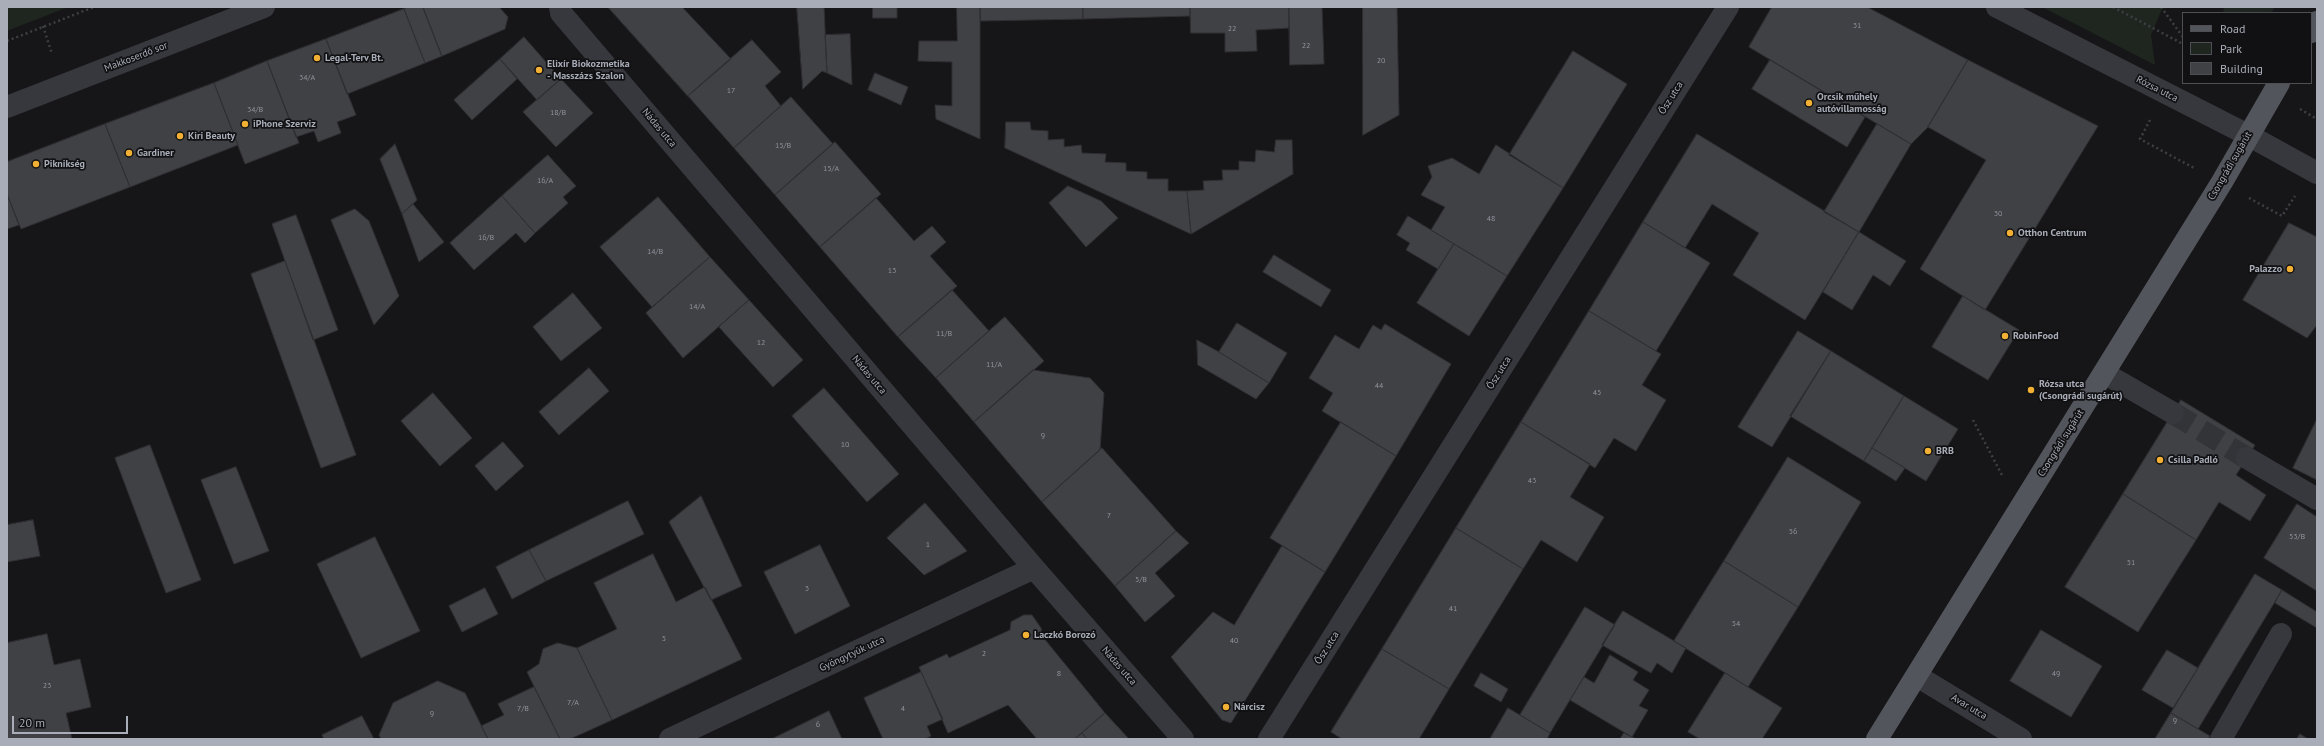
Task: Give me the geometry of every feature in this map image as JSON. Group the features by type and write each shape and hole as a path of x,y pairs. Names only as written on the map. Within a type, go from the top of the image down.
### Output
{"main road":[{"name":"Csongrádi sugárút","path":"1877,739 2222,182 2278,84"}],"street":[{"name":"Makkoserdő sor","path":"7,107 264,7"},
{"name":"Nádas utca","path":"560,7 561,13 1034,568 1184,739"},
{"name":"Ősz utca","path":"1269,739 1728,7"},
{"name":"Rózsa utca","path":"1997,7 2248,135 2314,172"},
{"path":"2104,373 2173,413"},
{"path":"2247,458 2317,499"},
{"name":"Gyöngytyúk utca","path":"670,739 1034,568"},
{"path":"2222,739 2281,634"},
{"name":"Avar utca","path":"1917,676 2021,739"}],"path":[{"path":"7,41 94,7"},
{"path":"2113,7 2182,43"},
{"path":"2161,7 2182,36"},
{"path":"2140,139 2222,182 2282,216 2314,172"},
{"path":"1973,420 2020,510"}],"green space":[{"path":"7,7 68,7 7,31"},
{"path":"2042,7 2173,7 2162,9 2151,35 2155,65"},
{"path":"2224,7 2275,7 2272,12 2223,12"}],"building":[{"path":"408,7 423,7 442,56 425,63 404,9"},
{"path":"423,7 499,7 508,17 505,29 442,56"},
{"path":"608,7 682,7 731,59 688,96"},
{"path":"797,7 824,7 827,73 822,71 803,89"},
{"path":"873,7 897,7 897,18 873,18"},
{"path":"957,7 980,7 980,139 936,119 935,105 952,106 952,62 918,61 919,41 957,41"},
{"path":"980,7 1083,7 1083,19 981,21"},
{"path":"1083,7 1190,7 1190,16 1083,19"},
{"path":"1190,7 1289,7 1289,28 1256,30 1257,51 1225,52 1225,33 1191,33"},
{"path":"1289,7 1322,7 1324,64 1290,65"},
{"path":"1363,7 1397,7 1399,115 1363,135"},
{"path":"1772,7 1867,7 1968,60 1928,127 1911,144 1749,47"},
{"path":"404,9 425,63 347,94 326,39"},
{"path":"850,34 852,85 827,73 825,35"},
{"path":"524,37 561,79 537,100 500,59"},
{"path":"326,39 356,115 337,122 341,133 318,142 314,131 296,137 267,61"},
{"path":"752,40 781,72 765,86 781,106 734,148 688,96"},
{"path":"1573,51 1627,84 1563,188 1509,155"},
{"path":"500,59 517,79 472,120 454,100"},
{"name":"Orcsik műhely autóvillamosság","path":"1770,60 1865,117 1847,147 1752,89"},
{"path":"1968,60 2098,126 1985,310 1920,269 1986,160 1928,127"},
{"path":"267,61 299,143 245,164 214,83"},
{"path":"875,73 908,87 901,105 868,90"},
{"path":"561,79 593,113 556,147 523,112"},
{"path":"214,83 238,145 130,187 105,124"},
{"path":"791,97 833,144 775,195 734,148"},
{"path":"1006,122 1030,122 1031,130 1048,131 1048,140 1064,139 1064,147 1081,145 1082,153 1106,154 1105,162 1126,163 1126,171 1147,172 1147,179 1168,179 1168,191 1187,191 1191,234 1005,148"},
{"path":"105,124 130,187 21,229 7,194 7,162"},
{"path":"1877,124 1911,144 1859,232 1824,212"},
{"path":"1697,134 1859,232 1805,320 1733,275 1759,233 1712,204 1685,248 1643,222"},
{"path":"1276,140 1292,140 1293,174 1191,234 1187,191 1204,190 1203,181 1223,180 1222,170 1239,170 1239,161 1255,162 1256,150 1274,152"},
{"path":"835,142 881,194 820,247 775,195"},
{"path":"395,144 417,200 402,214 380,159"},
{"path":"1496,145 1563,188 1507,276 1431,230 1445,207 1421,195 1432,177 1428,166 1452,158 1479,174"},
{"path":"548,155 576,186 563,197 568,203 535,233 502,196"},
{"path":"1068,186 1101,201 1118,218 1086,247 1049,203"},
{"path":"7,194 19,225 7,229"},
{"path":"502,196 535,233 525,243 516,233 474,270 450,243"},
{"path":"658,197 710,257 652,307 600,247"},
{"path":"876,198 914,241 932,226 946,242 930,256 957,286 898,337 820,247"},
{"path":"413,204 444,242 419,262 402,214"},
{"path":"355,209 369,221 399,296 374,325 331,220"},
{"path":"296,215 338,330 313,340 272,224"},
{"path":"1408,216 1454,244 1438,269 1406,250 1410,243 1397,235"},
{"path":"1643,222 1710,263 1656,351 1589,311"},
{"name":"Palazzo","path":"2289,223 2317,237 2317,325 2307,338 2243,300"},
{"path":"1859,232 1906,261 1890,286 1873,275 1852,310 1823,292"},
{"path":"1454,244 1507,276 1469,336 1417,303"},
{"path":"1274,255 1331,290 1321,307 1263,272"},
{"path":"710,257 749,300 683,358 646,313"},
{"path":"285,261 356,455 321,468 251,274"},
{"path":"952,290 989,331 936,378 898,337"},
{"path":"573,293 602,328 561,361 533,327"},
{"path":"1963,296 2019,330 1988,380 1932,347"},
{"path":"749,300 803,360 773,387 719,327"},
{"path":"1589,311 1661,354 1642,385 1666,400 1636,451 1614,438 1595,468 1521,422"},
{"path":"1005,317 1044,361 974,422 936,378"},
{"path":"1237,323 1287,353 1269,383 1219,352"},
{"path":"1385,324 1451,364 1396,456 1322,411 1333,393 1309,378 1335,335 1359,349 1373,325 1381,330"},
{"path":"1798,331 1831,351 1772,447 1738,427"},
{"path":"1197,340 1269,383 1256,399 1198,365"},
{"path":"1831,351 1904,396 1864,461 1790,416"},
{"path":"589,368 609,391 559,435 539,412"},
{"path":"1033,370 1090,378 1104,393 1100,450 1042,502 974,422"},
{"path":"824,388 899,474 867,502 792,416"},
{"path":"433,393 472,438 440,466 401,421"},
{"path":"1904,396 1958,429 1926,481 1872,448"},
{"path":"2181,400 2255,445 2236,475 2266,495 2250,521 2219,502 2196,540 2123,494"},
{"path":"2317,419 2317,480 2293,468"},
{"path":"1341,422 1396,456 1325,572 1270,538"},
{"path":"1521,422 1590,464 1570,497 1604,517 1577,562 1541,540 1523,569 1456,528"},
{"path":"503,442 524,466 496,491 475,466"},
{"path":"150,445 201,580 166,593 115,458"},
{"path":"1102,448 1176,531 1115,586 1042,502"},
{"path":"1872,448 1905,468 1896,481 1864,461"},
{"path":"1788,457 1861,502 1798,607 1724,561"},
{"path":"236,467 269,551 234,564 201,480"},
{"path":"2123,494 2196,540 2138,632 2065,587"},
{"path":"701,496 742,586 711,600 669,522"},
{"path":"628,501 644,534 546,581 529,550"},
{"path":"925,503 967,551 924,575 887,538"},
{"path":"2297,504 2317,517 2317,591 2264,558"},
{"path":"33,520 40,556 7,562 7,525"},
{"path":"1456,528 1523,569 1449,689 1382,649"},
{"path":"1176,531 1189,543 1155,573 1175,596 1145,622 1115,586"},
{"path":"375,537 420,631 361,658 317,564"},
{"path":"820,545 850,606 795,634 764,572"},
{"path":"1282,546 1325,572 1231,723 1222,720 1171,657 1213,612 1234,625"},
{"path":"529,550 546,581 512,599 496,567"},
{"path":"653,554 676,602 705,587 742,659 612,720 577,648 617,629 594,583"},
{"path":"1724,561 1798,607 1748,687 1674,641"},
{"path":"2255,574 2282,590 2198,729 2171,713"},
{"path":"485,588 498,614 462,632 449,606"},
{"path":"2282,590 2317,612 2317,628 2275,603"},
{"path":"1585,607 1615,625 1550,733 1520,715"},
{"path":"1623,611 1686,648 1672,673 1657,663 1651,673 1602,645"},
{"path":"1024,615 1032,615 1041,628 1042,636 1105,713 1075,739 1037,739 1008,705 948,733 919,667 947,654 949,658 1010,630 1011,622"},
{"path":"2041,630 2102,666 2071,717 2010,681"},
{"path":"47,634 54,665 80,659 91,707 66,713 72,739 7,739 7,643"},
{"path":"558,643 577,648 612,720 570,739 560,739 527,672 539,664 543,649"},
{"path":"1382,649 1449,689 1419,739 1342,739 1331,732"},
{"path":"2167,650 2198,668 2173,708 2142,690"},
{"path":"1610,655 1638,672 1633,680 1649,690 1639,706 1648,710 1632,737 1570,700 1584,677 1594,683"},
{"path":"921,672 943,719 927,726 931,736 925,739 883,739 864,698"},
{"path":"1481,673 1508,689 1501,702 1474,686"},
{"path":"1725,673 1782,708 1762,739 1700,739 1688,732"},
{"path":"438,681 465,693 488,739 381,739 379,735 393,703"},
{"path":"534,687 560,739 488,739 481,726 504,715 498,704"},
{"path":"1508,708 1550,733 1547,739 1490,739"},
{"path":"829,711 842,739 772,739"},
{"path":"1105,713 1129,739 1087,739 1082,733"},
{"path":"2171,713 2210,736 2208,739 2155,739"},
{"path":"362,716 374,739 324,739 322,735"},
{"path":"1082,733 1087,739 1075,739"},
{"path":"1624,733 1636,739 1620,739"},
{"path":"2300,734 2308,739 2297,739"}],"tunnel":[{"path":"2173,413 2247,458"}],"place":[{"name":"Legal-Terv Bt.","path":"317,58"},
{"name":"Elixír Biokozmetika - Masszázs Szalon","path":"539,70"},
{"name":"Orcsik műhely autóvillamosság","path":"1809,103"},
{"name":"iPhone Szerviz","path":"245,124"},
{"name":"Kiri Beauty","path":"180,136"},
{"name":"Gardiner","path":"129,153"},
{"name":"Piknikség","path":"36,164"},
{"name":"Otthon Centrum","path":"2010,233"},
{"name":"Palazzo","path":"2290,269"},
{"name":"RobinFood","path":"2005,336"},
{"name":"Rózsa utca (Csongrádi sugárút)","path":"2031,390"},
{"name":"BRB","path":"1928,451"},
{"name":"Csilla Padló","path":"2160,460"},
{"name":"Laczkó Borozó","path":"1026,635"},
{"name":"Nárcisz","path":"1226,707"}]}
